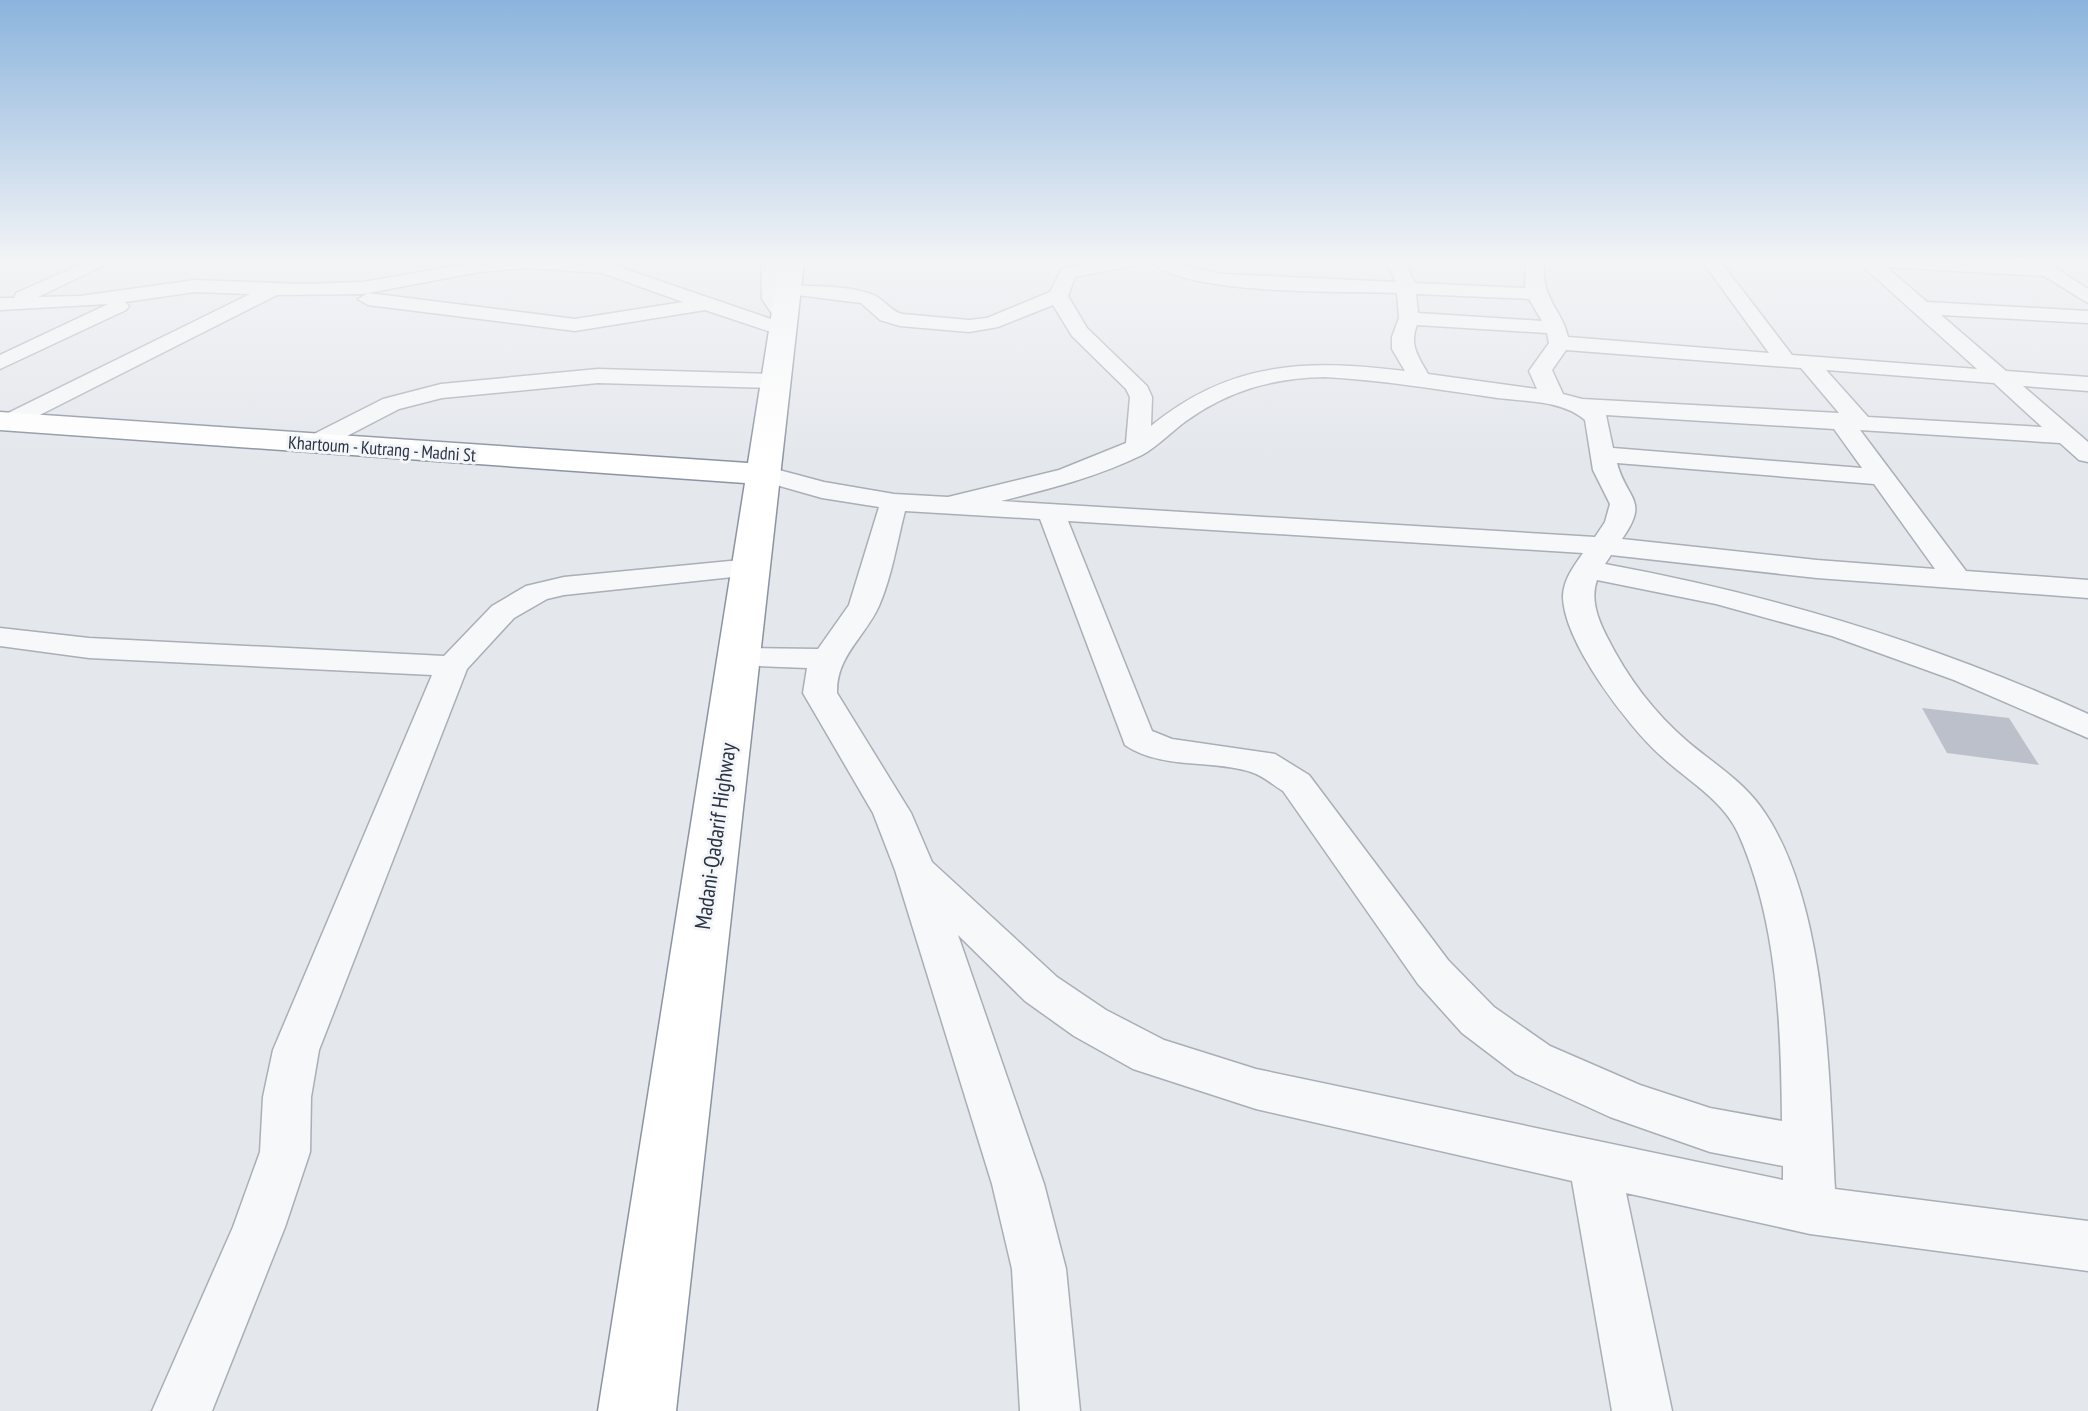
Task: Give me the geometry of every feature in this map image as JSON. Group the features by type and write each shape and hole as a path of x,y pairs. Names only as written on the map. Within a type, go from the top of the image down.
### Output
{"highway":[{"name":"Madani-Qadarif Highway","path":"637,1411 764,474 781,327"},
{"name":"Khartoum - Kutrang - Madni St","path":"4,421 764,474"}],"street":[{"path":"0,363 75,327"},
{"path":"4,421 197,327"},
{"path":"557,365 574,327"},
{"path":"1075,327 1136,386 1141,397 1138,446"},
{"path":"1406,327 1402,337 1403,349 1421,381"},
{"path":"1482,327 1796,360 2088,384"},
{"path":"1553,327 1558,336"},
{"path":"1768,327 1850,421 1882,477 1957,579"},
{"path":"1943,327 2088,455"},
{"path":"1555,399 1538,375 1558,336"},
{"path":"313,444 391,404 414,396 557,365 598,376 776,381"},
{"path":"950,505 1078,472 1138,446 1218,391 1262,377 1327,372 1421,381 1555,399 1581,406 2067,436"},
{"path":"1581,406 1597,418 1608,478 1620,496 1623,508 1578,584 1579,608 1606,667 1629,701 1746,814 1763,845 1783,903 1799,977 1810,1210"},
{"path":"1604,455 1882,477"},
{"path":"764,474 822,490 894,502 1051,512 1595,558 1817,569 2088,589"},
{"path":"894,502 866,598 859,616 826,659 818,677 820,693 892,813 915,870 1018,1184 1039,1269 1050,1411"},
{"path":"1051,512 1137,737 1149,745 1172,750 1262,762 1296,783 1433,972 1478,1020 1533,1060 1627,1102 1710,1130 1807,1148"},
{"path":"1595,558 1690,588 1827,622 1930,657 2088,727"},
{"path":"182,1411 259,1227 285,1152 287,1097 301,1036 452,666 503,612 537,592 564,586 751,568"},
{"path":"0,637 89,648 452,666"},
{"path":"739,658 826,659"},
{"path":"915,870 1041,989 1090,1023 1150,1055 1256,1089 1810,1210 2088,1246"},
{"path":"1594,1163 1642,1411"}],"building":[{"path":"1922,708 2009,718 2039,765 1947,753"}]}
